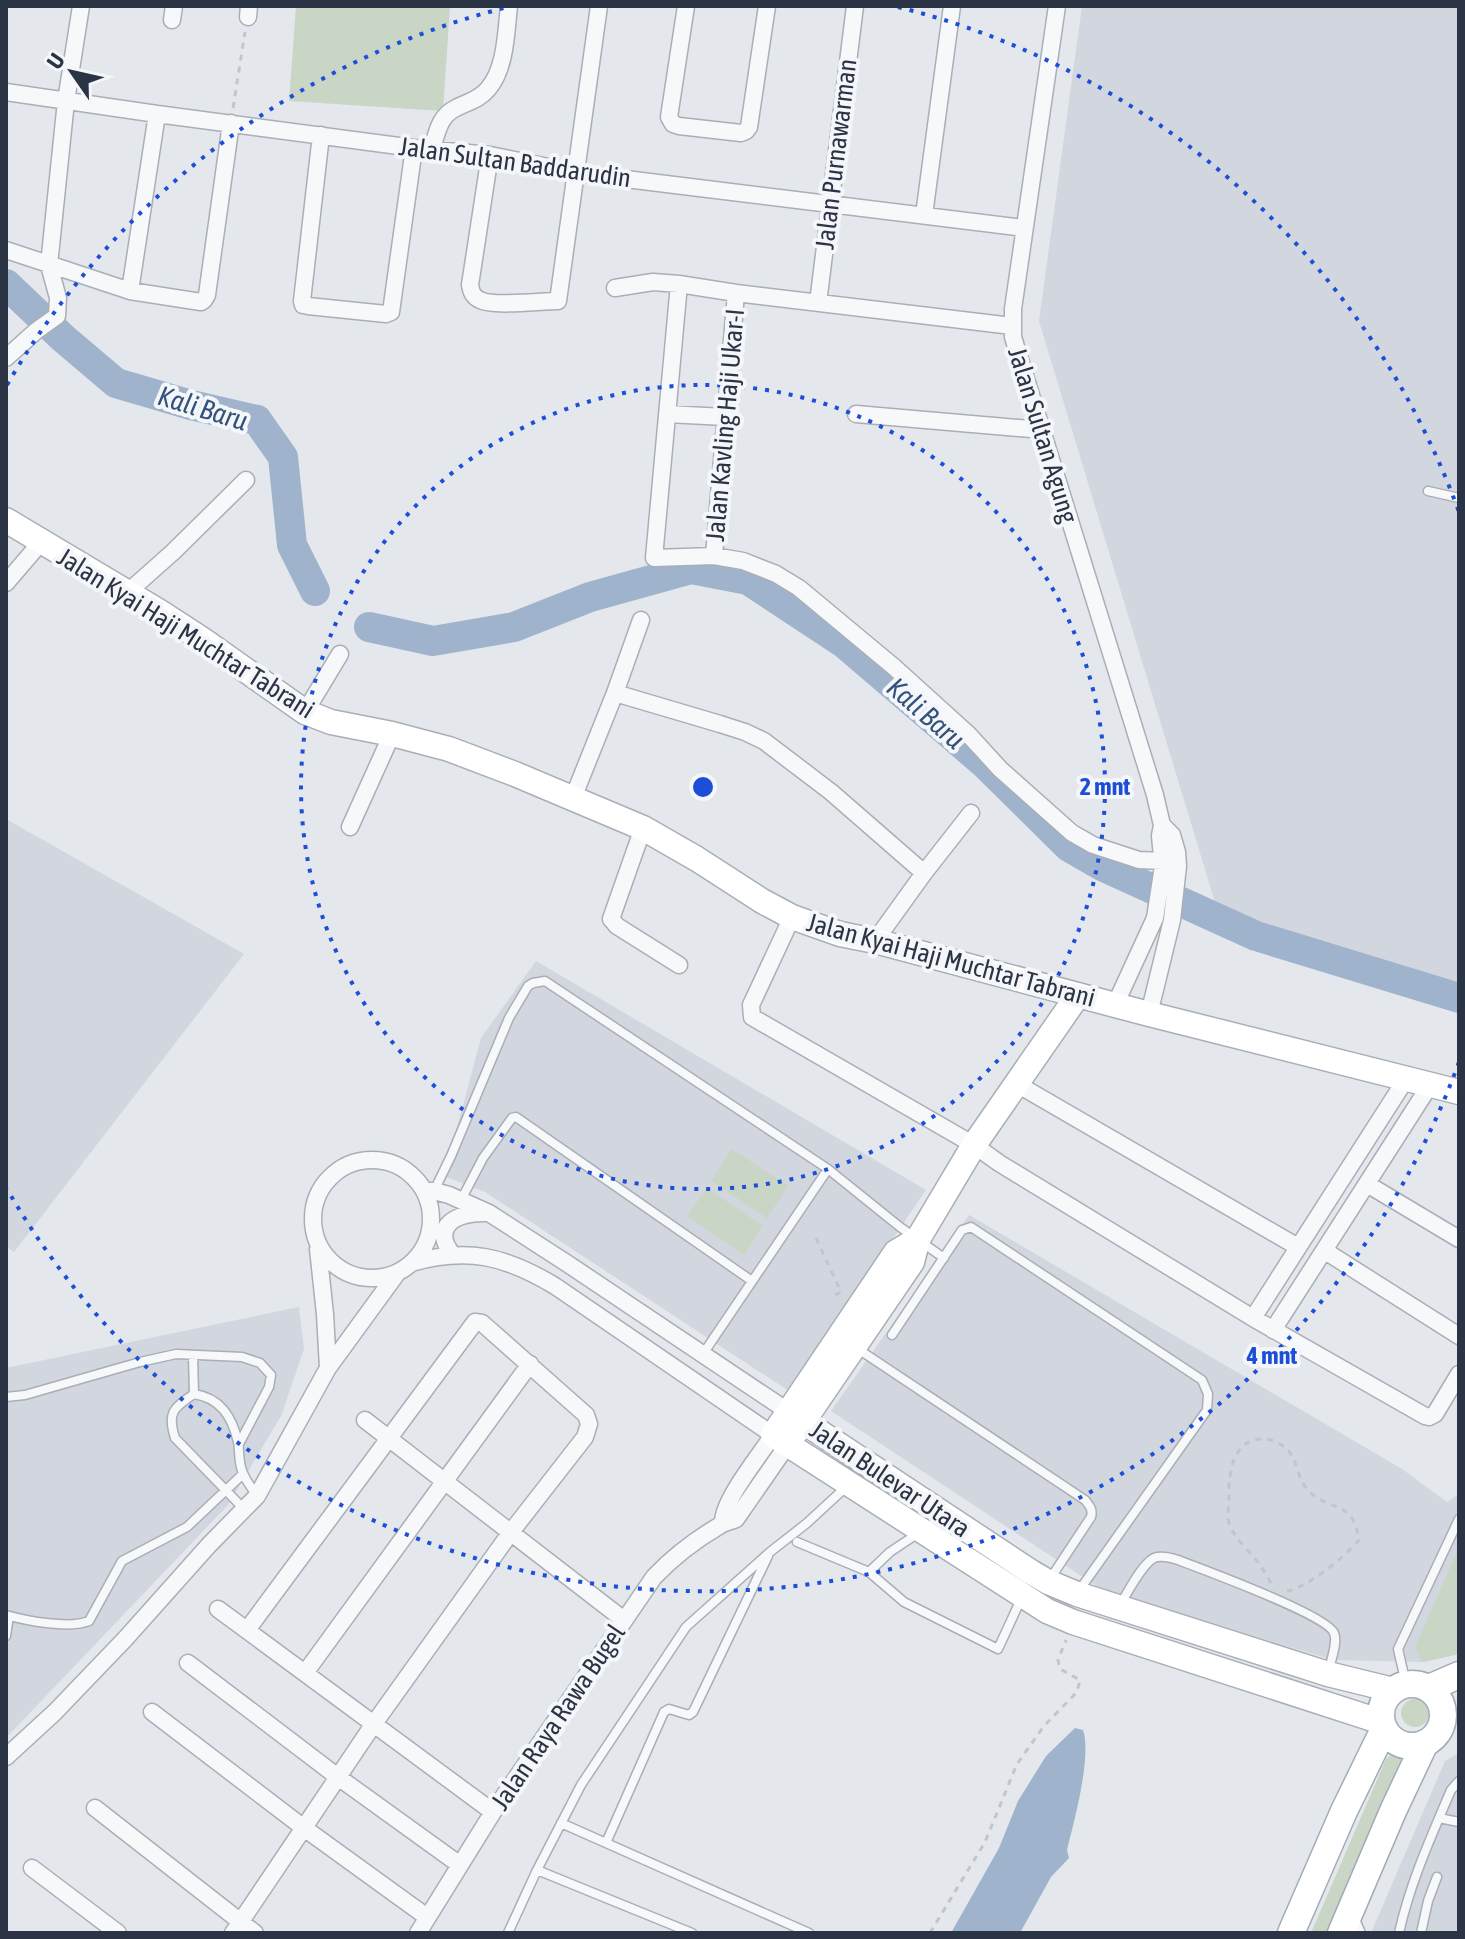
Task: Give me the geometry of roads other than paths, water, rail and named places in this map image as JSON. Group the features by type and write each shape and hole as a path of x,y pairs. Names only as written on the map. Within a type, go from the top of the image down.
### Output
{"main road":[{"path":"1441,1735 1417,1746 1393,1740 1383,1725 1381,1711 1384,1700 1409,1687 1459,1675"},
{"path":"1351,1925 1393,1811 1441,1735 1443,1710 1438,1696 1409,1687"},
{"path":"1291,1933 1383,1725"}],"street":[{"path":"6,358 57,316 58,298 49,265 66,101 81,6"},
{"path":"432,149 445,116 472,101 493,81 503,52 509,6"},
{"path":"490,155 470,291 489,304 558,301 599,6"},
{"path":"686,6 668,113 671,121 679,126 741,133 749,127 767,6"},
{"name":"Jalan Purnawarman","path":"818,303 855,6"},
{"path":"924,215 952,6"},
{"name":"Jalan Sultan Agung","path":"1057,6 1012,326 1015,345 1158,807 1162,825 1160,836 1168,864 1163,919"},
{"name":"Jalan Sultan Baddarudin","path":"6,92 414,148 490,155 577,173 1024,228"},
{"path":"130,291 157,114"},
{"path":"6,250 130,291 201,302 207,295 231,123"},
{"path":"321,135 302,301 303,305 308,306 391,312 414,148"},
{"path":"615,288 653,282 679,284 1012,326"},
{"path":"679,284 654,558 714,556 743,561 776,574 799,588 894,667 1072,833 1093,845 1139,860 1168,864"},
{"name":"Jalan Kavling Haji Ukar-I","path":"714,556 736,293"},
{"path":"667,414 725,417"},
{"path":"856,414 1042,430"},
{"path":"128,592 246,480"},
{"name":"Jalan Kyai Haji Muchtar Tabrani","path":"6,520 203,640 305,712 331,722 462,753 573,798 643,828 792,917 840,934 1459,1092"},
{"path":"6,583 42,541"},
{"path":"573,798 641,620"},
{"path":"305,712 340,654"},
{"path":"615,693 753,735 831,792 924,873"},
{"path":"350,827 392,734"},
{"path":"875,941 971,813"},
{"path":"643,828 611,919 617,926 679,965"},
{"path":"792,917 751,1005 752,1017 974,1145 1273,1330 1429,1417 1435,1414 1459,1374"},
{"path":"1115,1005 1163,919"},
{"path":"1149,1014 1163,919"},
{"path":"796,1416 854,1346 912,1262 918,1239 974,1145 1078,995"},
{"path":"1253,1318 1406,1079"},
{"path":"1017,1084 1298,1247"},
{"path":"1273,1330 1430,1085"},
{"path":"6,1757 55,1712 257,1496 328,1368 423,1248 430,1229 429,1191 407,1171 384,1161 370,1159 345,1166 325,1182 314,1206 313,1232 325,1314 328,1368"},
{"path":"1367,1184 1459,1239"},
{"name":"Jalan Bulevar Utara","path":"429,1191 461,1200 489,1213 1048,1582 1328,1674 1409,1687"},
{"path":"453,1255 445,1241 448,1225 454,1218 474,1212 489,1213"},
{"path":"796,1416 896,1252 918,1239"},
{"path":"317,1244 325,1256 345,1273 358,1277 385,1277 405,1268"},
{"path":"1325,1251 1459,1336"},
{"name":"Jalan Bulevar Utara","path":"405,1268 434,1257 453,1255 496,1258 539,1276 781,1440 1047,1611 1383,1725"},
{"path":"237,1928 373,1725 511,1532 585,1437 589,1426 586,1415 482,1323 475,1322 247,1630"},
{"path":"305,1673 530,1364"},
{"name":"Jalan Raya Rawa Bugel","path":"418,1933 493,1812 654,1577 678,1555 723,1523 736,1519 796,1416"},
{"path":"365,1420 624,1620"},
{"path":"218,1609 493,1812"},
{"path":"188,1663 460,1865"},
{"path":"152,1712 427,1917"},
{"path":"95,1808 237,1928 255,1933"},
{"path":"32,1868 118,1933"}],"lane":[{"path":"1428,491 1459,498"},
{"path":"429,1191 451,1156 509,1018 528,986 545,981 828,1169 944,1258"},
{"path":"461,1200 483,1158 512,1118 516,1117 752,1281"},
{"path":"703,1354 828,1169"},
{"path":"892,1335 962,1230 973,1227 1202,1380 1209,1404 1207,1410 1077,1594"},
{"path":"854,1346 1090,1505 1091,1517 1048,1582"},
{"path":"6,1397 25,1395 176,1354 242,1357 260,1363 271,1375 269,1387 239,1444"},
{"path":"193,1355 194,1394"},
{"path":"244,1509 175,1438 171,1413 179,1404 194,1394 220,1403 239,1444 243,1474 257,1496"},
{"path":"6,1636 8,1615 29,1621 78,1626 89,1621 122,1561 187,1527 243,1474"},
{"path":"508,1933 581,1785 686,1627 849,1484"},
{"path":"1409,1687 1398,1649 1459,1519"},
{"path":"869,1572 890,1552 920,1531"},
{"path":"797,1542 869,1572 904,1602 998,1649 1022,1596"},
{"path":"606,1843 664,1712 669,1709 689,1715 693,1712 770,1552"},
{"path":"1118,1607 1144,1567 1156,1557 1178,1560 1308,1613 1334,1631 1328,1674"},
{"path":"1399,1933 1419,1863 1451,1790 1459,1781"},
{"path":"1439,1818 1459,1822"},
{"path":"561,1823 809,1933"},
{"path":"537,1870 692,1933"},
{"path":"1421,1933 1437,1877"}],"water":[{"path":"1075,1728 1083,1730 1085,1756 1067,1850 1069,1858 1051,1877 1020,1933 951,1933 999,1848 1018,1801 1046,1756"}],"waterway":[{"name":"Kali Baru","path":"6,284 116,383 257,420 283,457 292,545 315,591"},
{"name":"Kali Baru","path":"369,627 433,641 514,627 590,597 691,569 748,580 845,644 985,764 1069,847 1102,866 1256,936 1459,998"}]}
